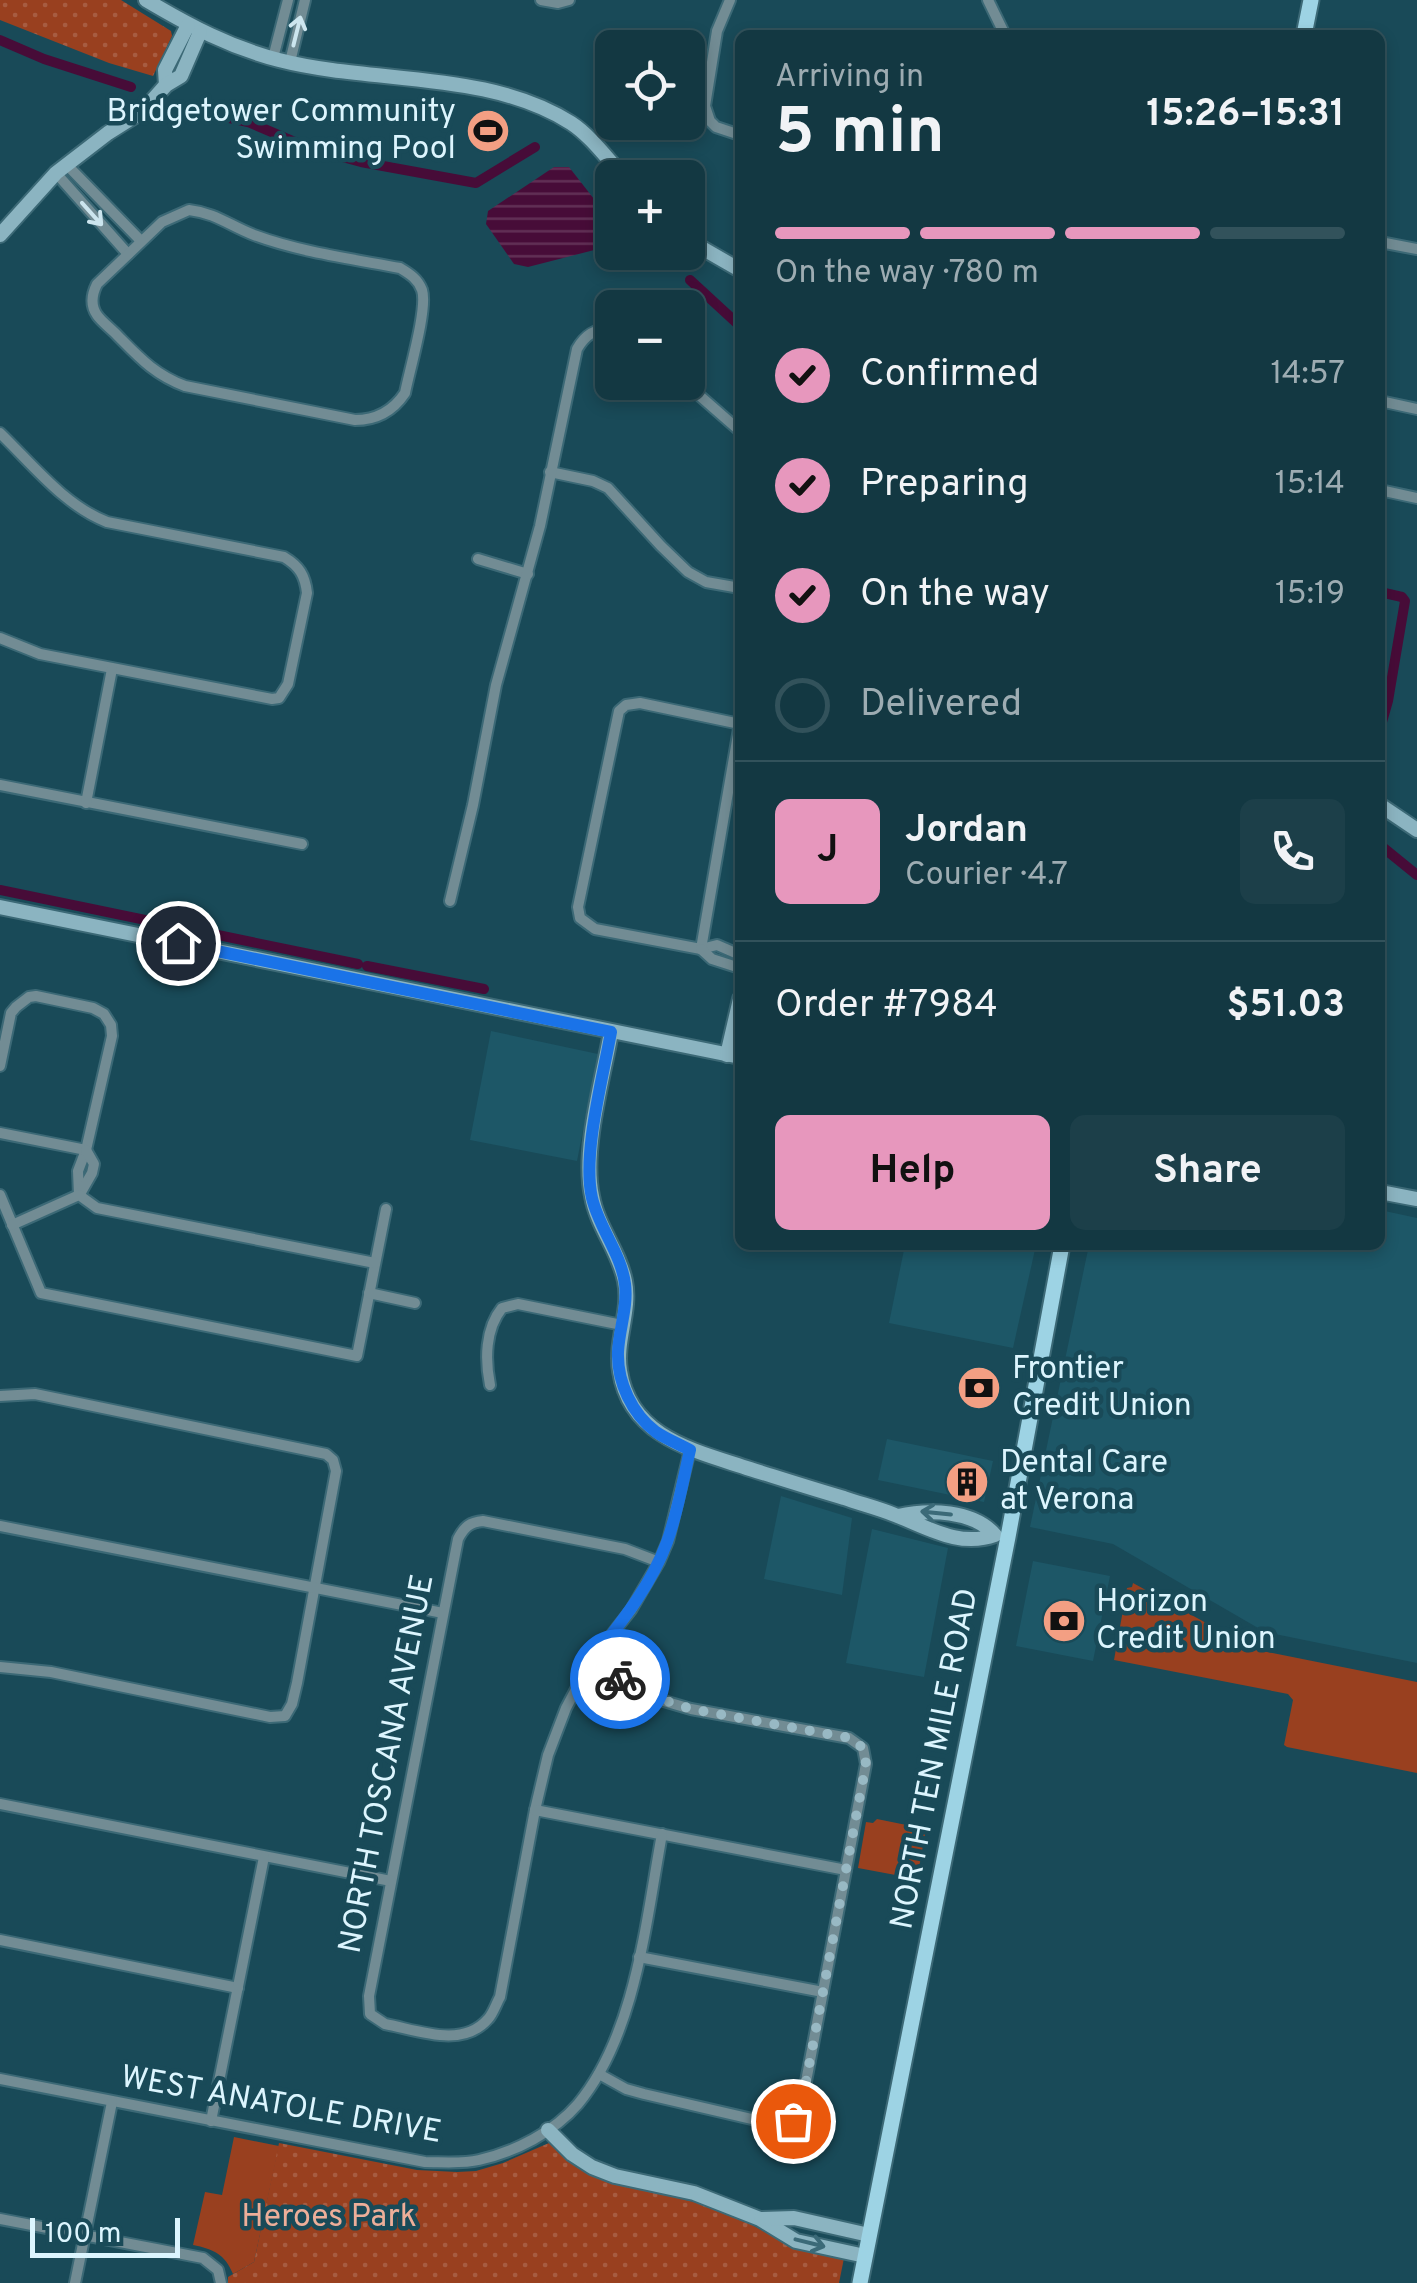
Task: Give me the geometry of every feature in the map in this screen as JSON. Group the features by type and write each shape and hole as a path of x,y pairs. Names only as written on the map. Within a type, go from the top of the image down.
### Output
{"main road":[{"path":"1305,30 1311,0"},
{"name":"NORTH TEN MILE ROAD","path":"860,2283 1002,1536 1061,1250"}],"street":[{"path":"146,0 228,44 273,58 514,96 575,126 608,160"},
{"path":"273,58 288,0"},
{"path":"290,62 305,0"},
{"path":"541,0 570,0"},
{"path":"730,0 714,43 705,106 716,128 735,134"},
{"path":"988,0 1003,30"},
{"path":"0,234 62,169 143,111 161,93 166,85 164,70 194,28"},
{"path":"62,169 141,242"},
{"path":"62,169 128,254"},
{"path":"189,210 218,216 251,234 290,246 400,268 420,285 424,303 405,393 398,404 379,416 355,420 184,386 165,378 97,315 92,298 97,284 141,242 162,222 189,210"},
{"path":"1385,243 1417,250"},
{"path":"705,250 735,267"},
{"path":"450,901 496,685 528,574 576,350 595,331"},
{"path":"705,400 735,427"},
{"path":"1385,402 1417,409"},
{"path":"0,433 58,490 91,515 107,522 284,557 301,570 306,581 288,684 279,698 265,699 40,654 0,638"},
{"path":"550,472 608,488 688,572 706,582 735,587"},
{"path":"1385,491 1417,498"},
{"path":"478,559 528,574"},
{"path":"86,803 112,669"},
{"path":"735,723 640,703 626,705 619,711 578,907 580,918 596,928 701,949 718,946 735,953"},
{"path":"701,949 735,752"},
{"path":"0,785 302,844"},
{"path":"1385,809 1417,830"},
{"path":"0,907 734,1056"},
{"path":"701,949 712,959 735,966"},
{"path":"0,1066 11,1014 24,1000 36,996 93,1008 104,1014 111,1025 112,1036 78,1171 79,1195"},
{"path":"611,1032 589,1167 592,1198 625,1282 618,1352 620,1374 632,1407 656,1432 690,1450 898,1516 942,1536 1002,1536"},
{"path":"0,1133 86,1150"},
{"path":"1385,1193 1417,1199"},
{"path":"0,1195 41,1293 356,1356 386,1209"},
{"path":"12,1225 79,1195"},
{"path":"79,1195 97,1208 375,1263"},
{"path":"369,1293 415,1303"},
{"path":"490,1385 486,1356 494,1320 502,1308 518,1304 622,1325"},
{"path":"0,1396 35,1394 326,1454 336,1471 297,1683 285,1716 270,1717 51,1672 0,1667"},
{"path":"690,1450 659,1562 631,1610 591,1661 566,1708 548,1755 535,1810 846,1870"},
{"path":"898,1516 919,1511 950,1514 986,1524 1002,1536"},
{"name":"NORTH TOSCANA AVENUE","path":"535,1810 500,1998 488,2020 468,2034 450,2036 385,2024 370,2014 369,1996 458,1539 467,1526 484,1521 625,1549 659,1562"},
{"path":"0,1526 443,1613"},
{"path":"591,1661 626,1684 691,1709 850,1738 863,1748 866,1764 801,2108 793,2121 778,2125 644,2094 599,2074"},
{"path":"0,1804 391,1881"},
{"name":"WEST ANATOLE DRIVE","path":"0,2079 425,2162 474,2162 514,2150 548,2130 576,2106 599,2074 624,2014 639,1957 662,1834"},
{"path":"211,2121 264,1856"},
{"path":"0,1940 238,1988"},
{"path":"639,1957 823,1992"},
{"path":"75,2283 112,2102"},
{"path":"548,2130 572,2154 614,2176 694,2193 760,2219 796,2241 865,2256"},
{"path":"760,2219 794,2218 869,2235"},
{"path":"0,2219 203,2258 218,2270 221,2283"}],"shaded area":[{"path":"554,167 569,167 595,200 595,250 528,267 514,264 486,224 488,211"},
{"path":"491,1031 598,1054 577,1161 470,1140"},
{"path":"1385,1211 1417,1218 1417,1663 1265,1632 1113,1544 1030,1527 1088,1250 1385,1250"},
{"path":"904,1250 1035,1250 1013,1348 889,1323"},
{"path":"887,1439 993,1461 984,1502 878,1480"},
{"path":"781,1496 852,1518 842,1595 764,1579"},
{"path":"872,1529 948,1548 924,1677 846,1663"},
{"path":"1033,1561 1110,1576 1093,1661 1016,1646"}],"green space":[{"path":"0,0 121,0 171,31 172,36 153,76 0,20"},
{"path":"1133,1583 1257,1650 1417,1682 1417,1773 1287,1747 1284,1745 1293,1700 1288,1694 1114,1660 1127,1588"},
{"path":"877,1819 926,1829 917,1879 858,1868 866,1822"},
{"path":"234,2137 279,2146 254,2262 233,2274 218,2254 193,2245 205,2192 222,2195"},
{"name":"Heroes Park","path":"279,2143 417,2170 457,2172 503,2163 549,2143 593,2176 713,2207 781,2241 844,2258 839,2283 228,2283 228,2277 254,2262"}],"waterway":[{"path":"0,40 44,59 131,87"},
{"path":"188,109 248,122 309,148 361,162 476,183 535,147"},
{"path":"690,280 735,321"},
{"path":"1385,593 1405,601 1385,712"},
{"path":"1385,849 1417,875"},
{"path":"0,890 358,964"},
{"path":"367,966 484,989"}],"way so far":[{"path":"620,1679 657,1698 691,1709 850,1738 863,1748 866,1764 801,2108 793,2121"}],"place":[{"name":"Bridgetower Community Swimming Pool","path":"488,131"},
{"name":"Frontier Credit Union","path":"979,1388"},
{"name":"Dental Care at Verona","path":"967,1482"},
{"name":"Horizon Credit Union","path":"1064,1621"}],"route":[{"path":"178,943 611,1032 589,1167 592,1198 625,1282 618,1352 620,1374 632,1407 656,1432 690,1450 659,1562 631,1610 591,1661 620,1679"}]}
